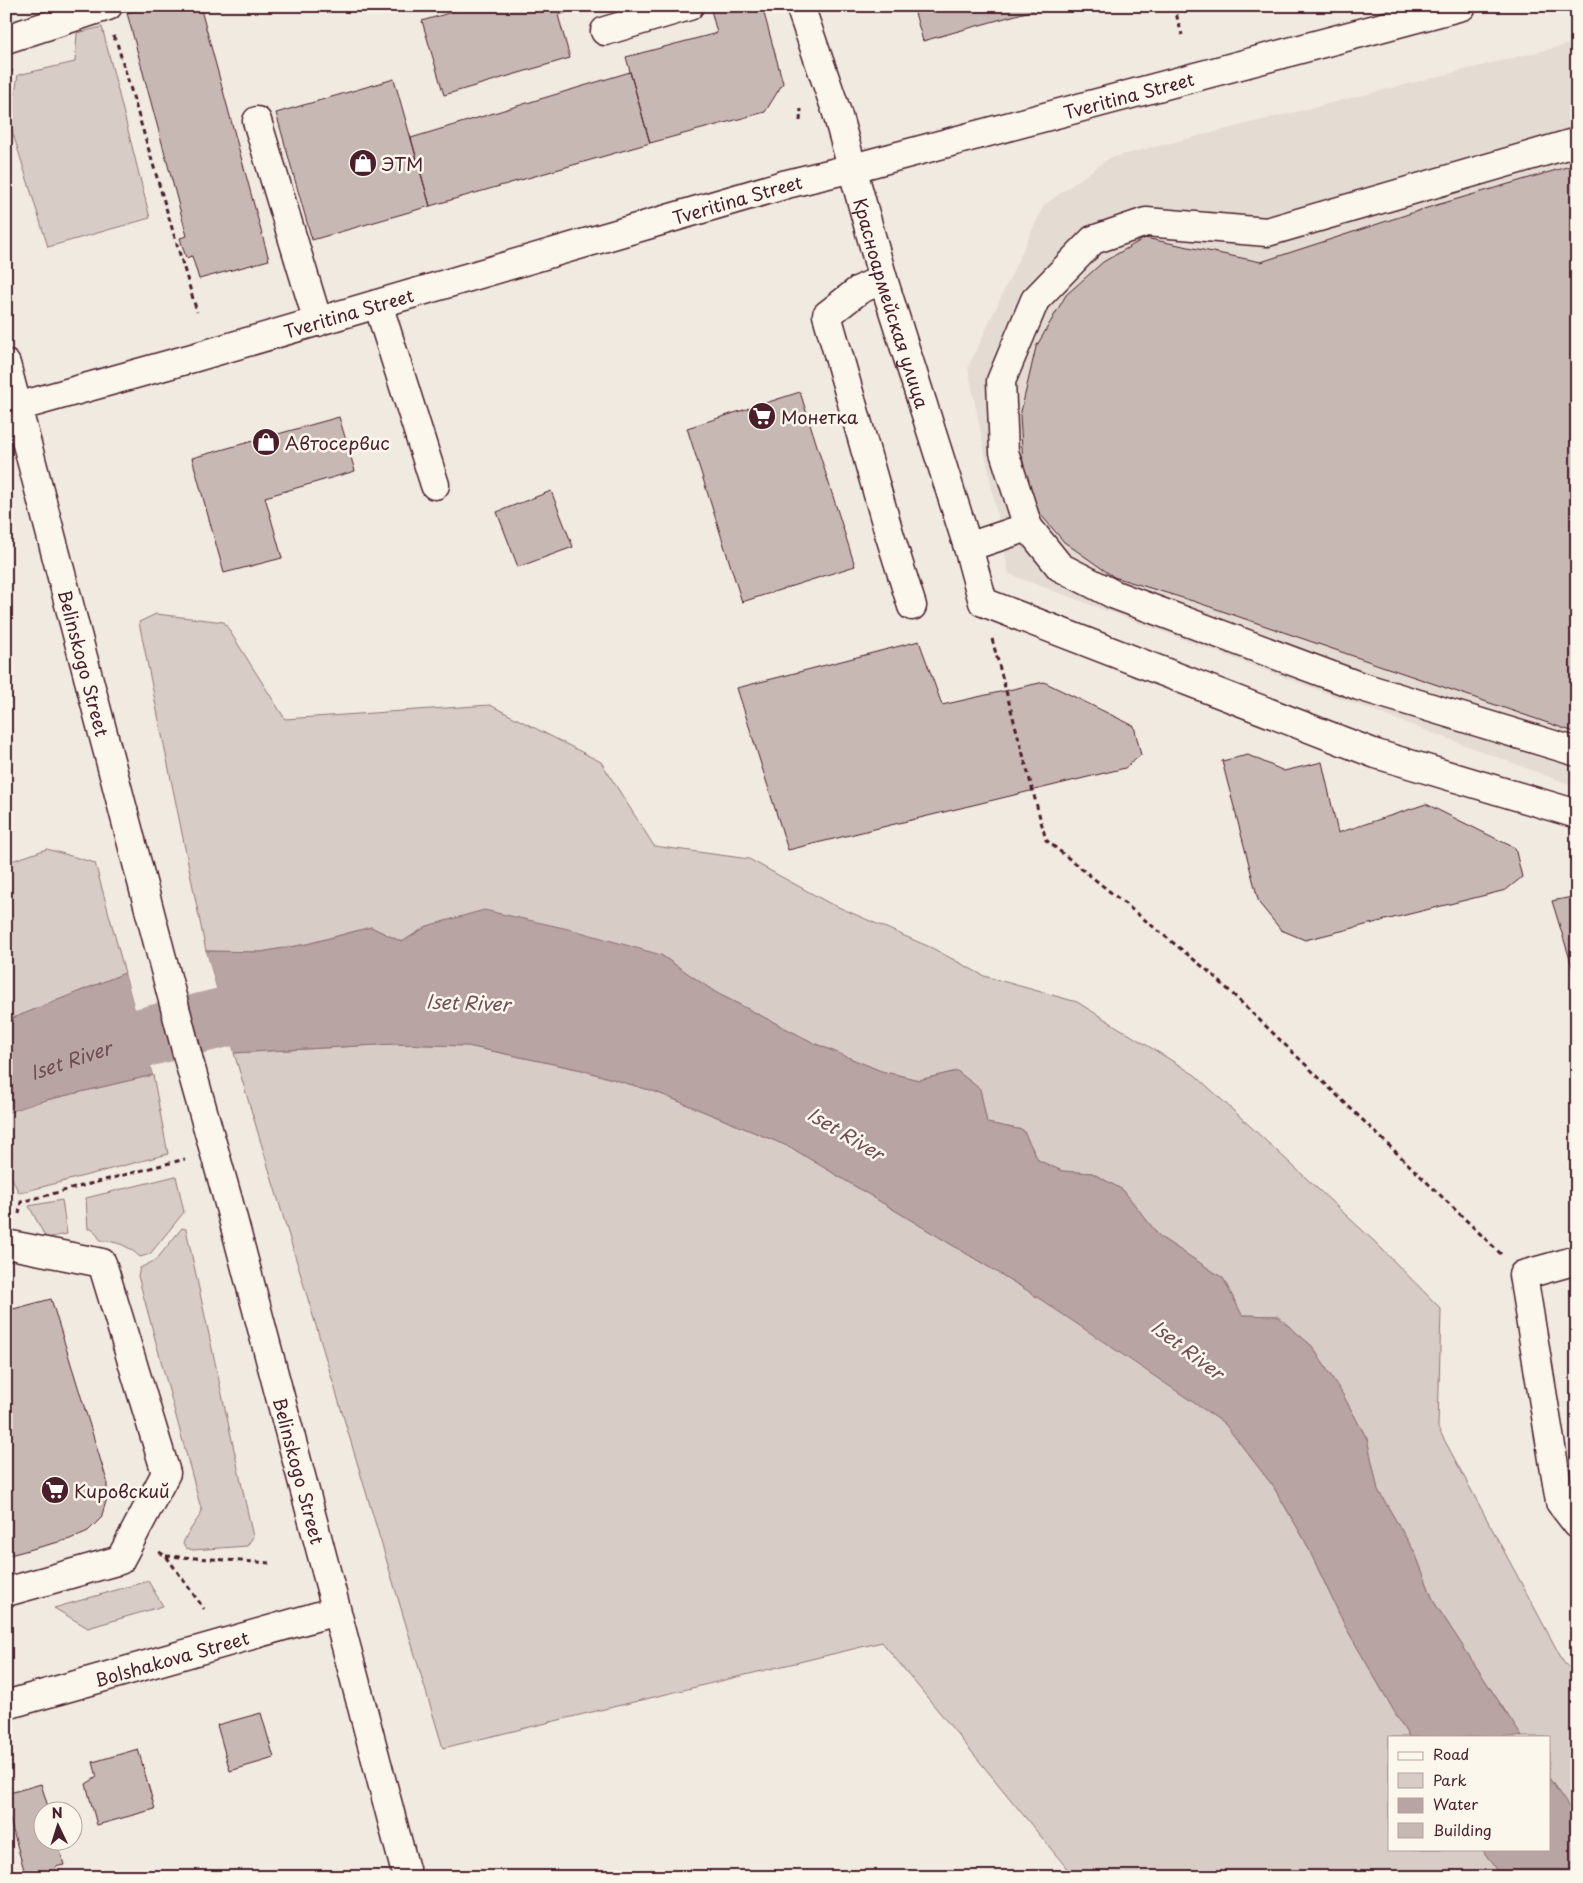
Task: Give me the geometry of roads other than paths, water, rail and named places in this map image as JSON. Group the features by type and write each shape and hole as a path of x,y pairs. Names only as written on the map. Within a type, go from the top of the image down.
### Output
{"street":[{"path":"605,32 690,6"},
{"name":"Красноармейская улица","path":"800,6 837,113 883,279 968,547 983,602 1376,754 1577,814"},
{"name":"Tveritina Street","path":"12,408 318,322 787,184 1462,6"},
{"path":"6,39 103,8"},
{"path":"257,121 318,322"},
{"path":"1577,142 1267,232 1146,222 1093,240 1035,300 1001,381 1004,452 1028,527 1060,567 1115,595 1359,686 1577,752"},
{"path":"883,279 859,290 827,315 889,533 912,606"},
{"path":"378,304 435,485"},
{"name":"Belinskogo Street","path":"6,364 12,408 164,962 408,1877"},
{"path":"968,547 1028,527"},
{"path":"6,1592 120,1560 166,1473 102,1263 9,1246"},
{"path":"1577,1260 1523,1275 1560,1502 1577,1524"},
{"name":"Bolshakova Street","path":"6,1705 336,1611"}],"water":[{"path":"484,910 577,931 661,955 715,992 816,1044 881,1071 919,1080 957,1071 980,1089 987,1123 1023,1130 1038,1160 1062,1171 1092,1173 1123,1190 1160,1237 1223,1278 1242,1315 1277,1316 1312,1346 1343,1395 1367,1439 1378,1490 1415,1553 1434,1602 1521,1736 1408,1736 1345,1626 1304,1539 1273,1486 1224,1423 1025,1289 790,1147 656,1092 582,1070 468,1046 394,1044 234,1053 206,951 261,952 307,944 371,927 402,942 427,926"},
{"path":"125,973 153,1075 38,1102 6,1113 6,1021"},
{"path":"1550,1779 1577,1819 1577,1877 1501,1877 1483,1850 1550,1850"}],"waterway":[{"name":"Iset River","path":"6,1081 117,1044 242,1013 305,1007"}],"place":[{"name":"ЭТМ","path":"363,163"},
{"name":"Монетка","path":"762,416"},
{"name":"Автосервис","path":"266,442"},
{"name":"Кировский","path":"55,1490"}]}
